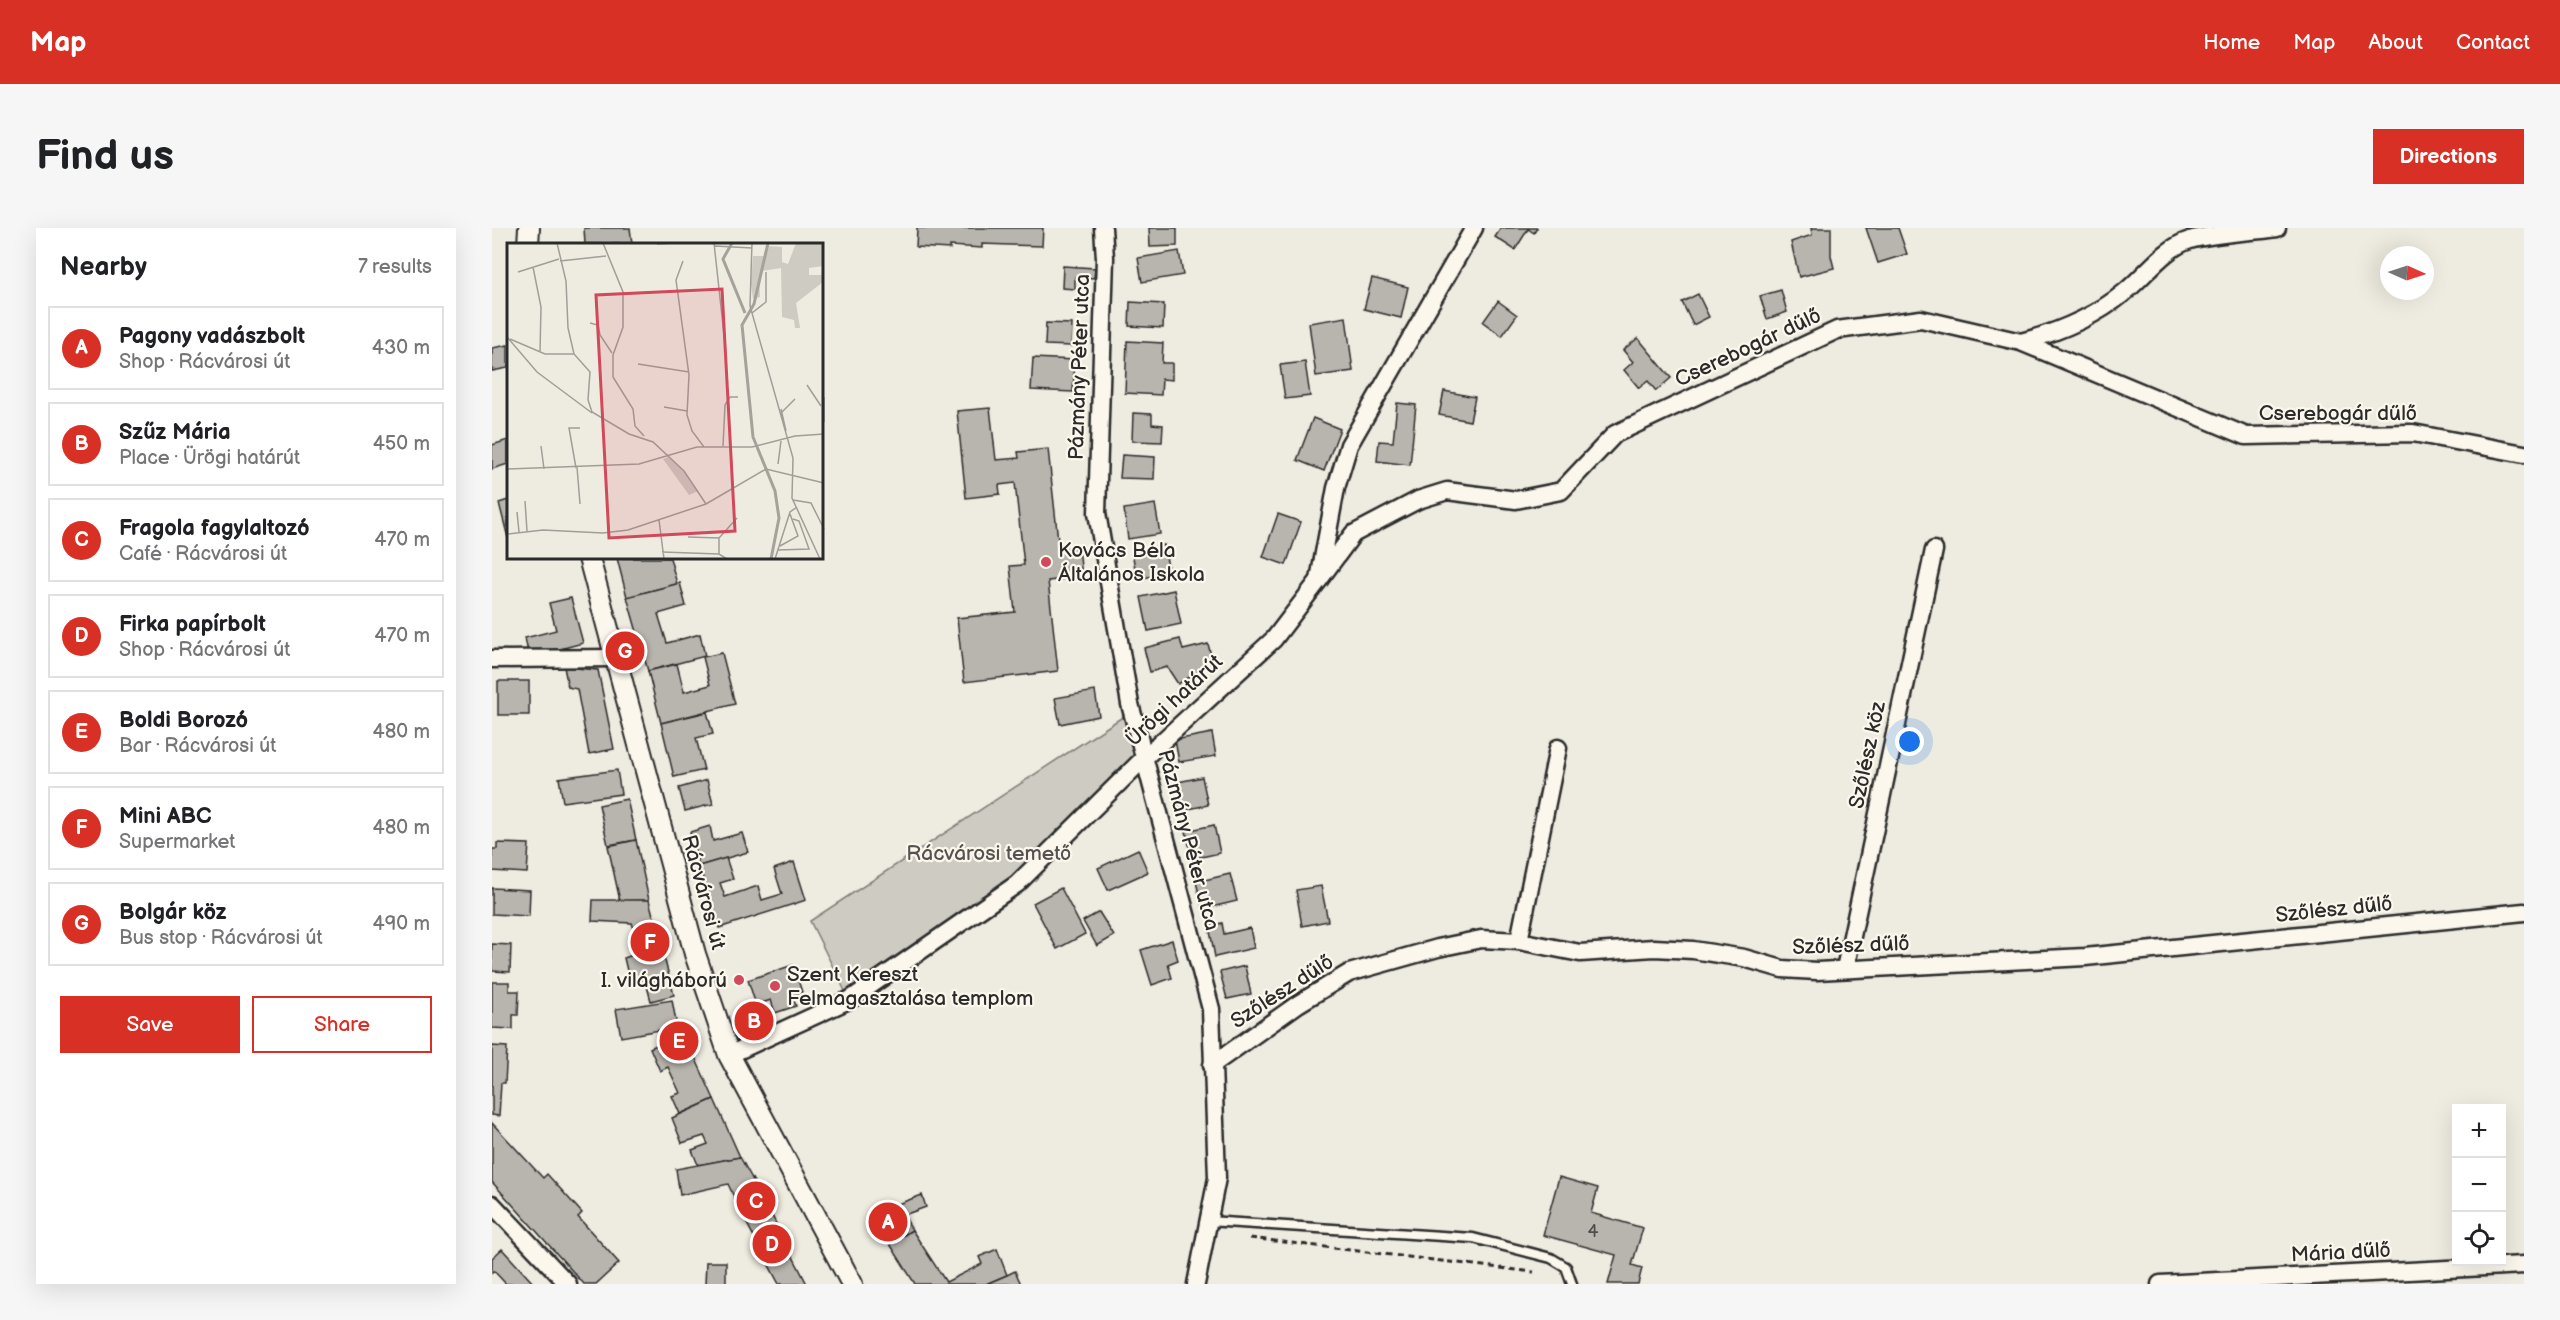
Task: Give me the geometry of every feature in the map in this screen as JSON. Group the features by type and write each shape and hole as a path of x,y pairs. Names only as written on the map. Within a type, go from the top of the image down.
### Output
{"street":[{"path":"528,243 529,228"},
{"name":"Pázmány Péter utca","path":"1103,228 1105,258 1097,513 1130,704 1211,1010 1217,1178 1196,1284"},
{"name":"Ürögi határút","path":"729,1055 851,999 1017,884 1143,759 1274,639 1319,580 1336,488 1349,445 1474,228"},
{"path":"2021,342 2052,333 2084,319 2124,293 2167,254 2189,240 2277,228"},
{"name":"Cserebogár dűlő","path":"1319,580 1353,534 1418,500 1447,491 1516,500 1561,491 1615,434 1837,330 1920,319 2021,342 2246,436 2413,433 2524,454"},
{"name":"Szőlész köz","path":"1845,969 1934,550"},
{"name":"Rácvárosi út","path":"590,560 695,954 729,1055 852,1284"},
{"path":"492,659 615,658"},
{"path":"1520,941 1558,748"},
{"name":"Szőlész dűlő","path":"1212,1065 1298,1004 1349,973 1438,948 1481,939 1520,941 1580,953 1654,948 1693,950 1744,958 1782,969 1817,971 2085,957 2524,912"},
{"path":"492,1204 568,1284"},
{"name":"Mária dűlő","path":"2160,1284 2524,1265"}],"lane":[{"path":"1208,1221 1473,1238 1551,1258 1566,1267 1572,1284"}],"path":[{"path":"1250,1238 1534,1272"}],"green space":[{"name":"Rácvárosi temető","path":"1124,716 1140,762 1017,884 846,993 810,921"}],"building":[{"path":"584,228 630,228 632,243 585,243"},
{"path":"917,228 1043,228 1042,246 982,244 982,248 916,247"},
{"path":"1149,228 1177,228 1177,246 1150,247"},
{"path":"1501,228 1537,228 1534,233 1528,229 1515,250 1495,237"},
{"path":"1811,228 1831,228 1831,256 1834,268 1799,277 1791,242 1812,235"},
{"path":"1866,228 1898,228 1907,254 1878,263"},
{"path":"1179,251 1183,275 1142,282 1138,258"},
{"path":"1063,266 1095,268 1094,278 1075,277 1075,289 1062,288"},
{"path":"1372,278 1408,287 1401,318 1364,309"},
{"path":"1781,290 1787,312 1767,319 1760,296"},
{"path":"1698,294 1709,317 1693,325 1682,302"},
{"path":"1498,301 1517,315 1502,336 1483,322"},
{"path":"1130,302 1164,304 1163,328 1129,326"},
{"path":"1346,317 1353,371 1316,376 1309,323"},
{"path":"1046,323 1072,324 1071,346 1045,345"},
{"path":"1638,338 1671,378 1656,391 1648,381 1639,388 1624,370 1633,362 1623,350"},
{"path":"1127,341 1163,343 1162,363 1172,363 1172,380 1162,379 1161,395 1125,393"},
{"path":"507,345 507,368 492,371 492,348"},
{"path":"1033,358 1075,360 1073,392 1031,390"},
{"path":"1305,362 1310,396 1285,399 1280,365"},
{"path":"1444,391 1475,397 1470,421 1439,415"},
{"path":"1397,403 1416,405 1410,465 1377,461 1379,441 1393,442"},
{"path":"990,408 996,460 1019,458 1018,452 1048,449 1059,549 1079,547 1082,577 1048,581 1058,671 964,682 957,618 1015,612 1010,566 1024,565 1015,483 999,485 1000,494 966,498 957,411"},
{"path":"1133,413 1152,414 1152,424 1163,425 1162,442 1132,441"},
{"path":"1313,418 1340,429 1324,471 1297,460"},
{"path":"507,440 507,464 492,469 492,445"},
{"path":"1122,455 1155,457 1154,479 1120,478"},
{"path":"507,500 507,534 499,503"},
{"path":"1155,504 1160,534 1128,539 1124,509"},
{"path":"1278,514 1301,522 1286,565 1263,557"},
{"path":"1164,545 1169,573 1137,579 1132,552"},
{"path":"618,560 671,560 677,584 627,597"},
{"path":"680,583 686,606 658,614 667,643 700,634 705,656 648,671 627,597"},
{"path":"1174,590 1181,624 1148,631 1141,597"},
{"path":"571,598 583,643 529,657 525,638 556,630 549,603"},
{"path":"1180,639 1183,650 1208,644 1213,663 1178,684 1167,667 1150,672 1144,648"},
{"path":"722,653 735,704 661,723 648,671 677,664 684,692 710,685 703,657"},
{"path":"564,667 598,670 614,749 589,754 577,689 568,687"},
{"path":"498,681 529,681 529,715 498,715"},
{"path":"1095,691 1099,716 1060,724 1055,698"},
{"path":"707,712 713,734 696,738 704,770 674,777 661,723"},
{"path":"1212,733 1216,756 1179,762 1175,740"},
{"path":"617,770 621,794 563,802 559,778"},
{"path":"1202,777 1208,805 1179,811 1173,783"},
{"path":"707,780 713,804 685,811 679,788"},
{"path":"627,799 636,840 608,845 599,805"},
{"path":"1214,825 1220,853 1192,859 1186,831"},
{"path":"710,826 713,841 742,833 748,852 699,866 690,832"},
{"path":"636,840 649,900 620,901 608,846"},
{"path":"497,843 529,844 527,873 492,871 492,849 497,849"},
{"path":"1138,849 1148,872 1108,890 1098,868"},
{"path":"726,858 733,879 720,883 725,897 758,886 762,900 782,894 774,869 794,862 806,900 719,928 699,866"},
{"path":"1230,874 1237,901 1203,909 1196,882"},
{"path":"1321,886 1328,921 1302,926 1296,890"},
{"path":"492,888 530,890 529,916 492,914"},
{"path":"1061,888 1085,934 1057,949 1033,903"},
{"path":"593,900 649,900 674,995 651,1001 645,979 630,983 624,958 642,952 632,923 592,921"},
{"path":"1099,912 1114,936 1097,946 1083,921"},
{"path":"1222,923 1224,934 1250,928 1254,948 1215,957 1209,926"},
{"path":"1172,940 1178,960 1168,964 1172,978 1152,985 1141,950"},
{"path":"492,944 511,945 510,972 492,971"},
{"name":"Szent Kereszt Felmagasztalása templom","path":"793,965 802,992 792,995 796,1006 775,1013 771,1000 756,1005 748,980"},
{"path":"1245,966 1251,994 1227,999 1220,972"},
{"path":"492,982 509,982 509,991 519,991 518,1015 513,1015 513,1029 492,1028"},
{"path":"672,1000 677,1027 621,1037 616,1009"},
{"path":"684,1033 714,1099 680,1114 672,1096 680,1093 668,1067 660,1071 650,1048"},
{"path":"492,1046 507,1047 505,1083 501,1083 499,1116 492,1115"},
{"path":"714,1099 740,1157 698,1165 692,1150 708,1144 704,1136 682,1143 672,1118"},
{"path":"492,1123 543,1178 547,1174 582,1213 578,1217 619,1263 596,1284 584,1284 492,1182"},
{"path":"740,1157 765,1202 742,1214 728,1184 680,1195 676,1169"},
{"path":"1559,1177 1598,1188 1591,1213 1643,1228 1632,1265 1642,1268 1638,1284 1608,1284 1616,1255 1543,1235"},
{"path":"922,1195 926,1207 904,1215 912,1230 890,1244 871,1214"},
{"path":"765,1202 788,1247 765,1258 742,1214"},
{"path":"912,1230 946,1282 982,1264 979,1257 997,1249 1007,1275 986,1284 915,1284 890,1244"},
{"path":"788,1247 807,1284 779,1284 765,1258"},
{"path":"502,1249 534,1284 506,1284 494,1271 492,1273 492,1258"},
{"path":"706,1262 726,1262 726,1284 705,1284"},
{"path":"1015,1271 1021,1284 986,1284 1007,1275"}],"place":[{"name":"Kovács Béla Általános Iskola","path":"1046,562"},
{"name":"Bolgár köz","path":"625,651"},
{"name":"Mini ABC","path":"650,942"},
{"name":"I. világháború","path":"739,980"},
{"name":"Szent Kereszt Felmagasztalása templom","path":"775,986"},
{"name":"Szűz Mária","path":"754,1021"},
{"name":"Boldi Borozó","path":"679,1041"},
{"name":"Fragola fagylaltozó","path":"756,1201"},
{"name":"Pagony vadászbolt","path":"888,1222"},
{"name":"Firka papírbolt","path":"772,1244"}]}
